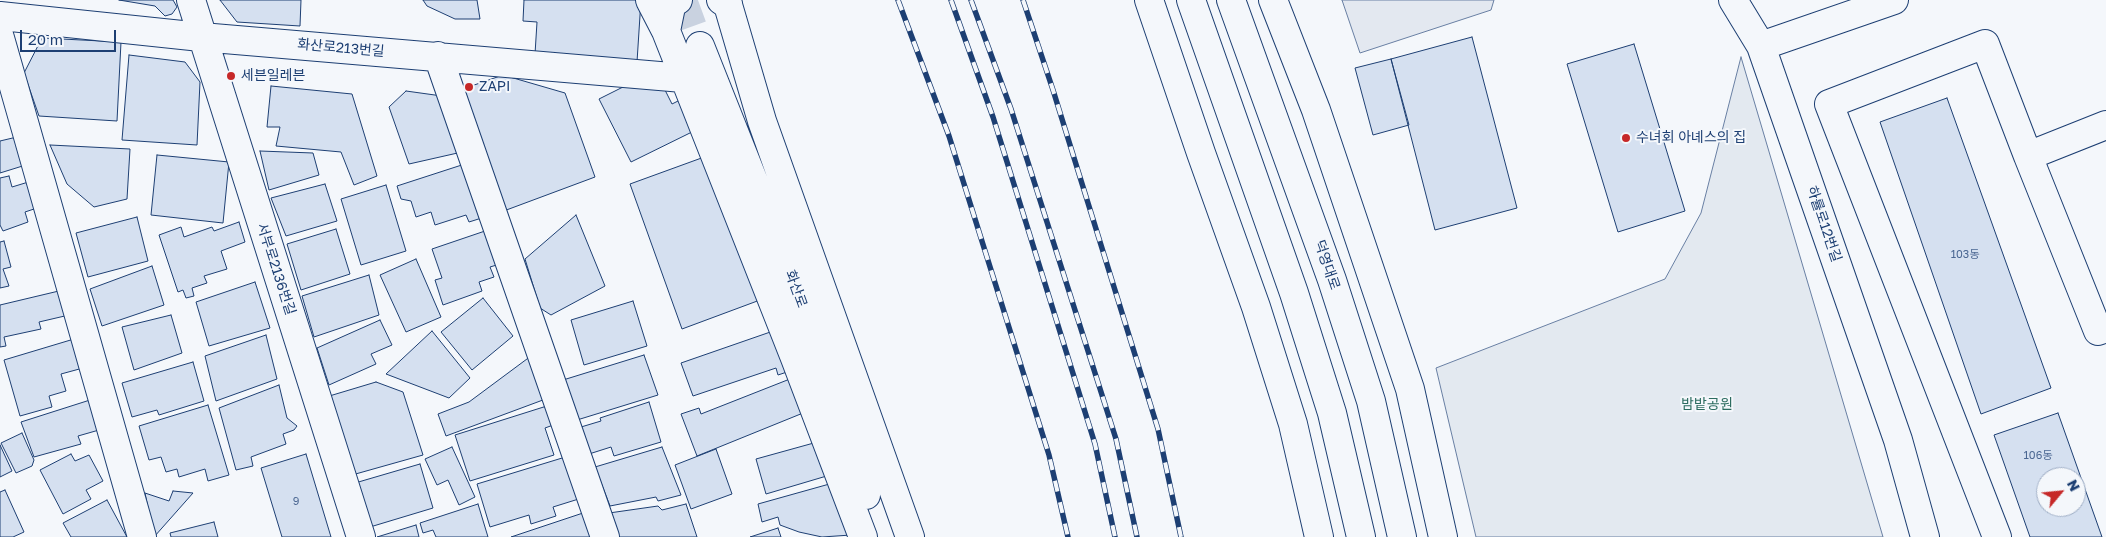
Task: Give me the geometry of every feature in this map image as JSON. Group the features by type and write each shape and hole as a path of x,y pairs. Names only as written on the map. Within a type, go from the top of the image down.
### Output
{"street":[{"name":"서부로2136번길","path":"191,0 201,37 362,537"},
{"path":"650,0 666,31 863,537"},
{"path":"666,31 672,2 678,0"},
{"path":"1149,0 1256,307 1293,424 1319,537"},
{"path":"1191,0 1294,293 1332,412 1361,537"},
{"name":"덕영대로","path":"1231,0 1332,280 1371,400 1402,537"},
{"path":"1272,0 1316,110 1410,388 1443,537"},
{"name":"하률로12번길","path":"1733,0 1761,46 1898,440 1925,537"},
{"path":"1761,46 1894,0"},
{"path":"725,2 762,121 910,537"},
{"name":"화산로213번길","path":"0,16 201,37 683,78"},
{"path":"0,38 142,537"},
{"path":"1997,537 1830,104 1984,44 2098,331 2106,328"},
{"name":"화산로","path":"700,46 798,293 880,537"},
{"path":"438,56 605,537"},
{"path":"2028,156 2106,125"}],"green space":[{"name":"밤밭공원","path":"1741,57 1883,537 1476,537 1436,368 1665,279 1701,213"}],"shaded area":[{"path":"1342,0 1494,0 1491,10 1360,53"}],"building":[{"path":"119,0 173,0 177,7 172,14 165,16 155,6"},
{"path":"220,0 301,0 300,26 237,22"},
{"path":"423,0 477,0 480,19 455,19 427,6"},
{"path":"524,0 641,0 637,62 535,54 537,22 523,21"},
{"path":"1472,37 1517,208 1435,230 1391,59"},
{"path":"42,38 121,42 117,121 39,116 24,73"},
{"name":"수녀회 아녜스의 집","path":"1634,44 1685,211 1618,232 1567,64"},
{"path":"129,55 185,62 200,82 197,145 122,140"},
{"path":"1391,59 1409,125 1373,135 1355,68"},
{"path":"503,75 565,93 595,177 501,212 457,91"},
{"path":"271,86 352,94 377,176 354,185 341,152 276,146 280,127 267,127"},
{"path":"623,87 665,90 672,104 680,100 696,130 631,162 599,99"},
{"path":"406,91 442,96 462,152 409,164 389,107"},
{"path":"1947,98 2051,388 1981,414 1880,122"},
{"path":"21,136 29,164 0,173 0,141"},
{"path":"50,145 130,149 127,199 94,207 67,184"},
{"path":"260,151 313,153 319,175 269,190"},
{"path":"157,155 229,162 223,223 151,215"},
{"path":"707,156 760,300 682,329 630,184"},
{"path":"471,162 488,216 469,222 466,215 435,225 431,212 416,217 411,201 401,199 397,186"},
{"path":"9,176 12,187 35,180 43,206 25,212 28,222 3,231 0,225 0,178"},
{"path":"325,184 337,221 286,236 271,198"},
{"path":"386,185 406,251 361,265 341,199"},
{"path":"576,215 605,286 551,315 540,308 525,259"},
{"path":"137,217 148,261 88,277 76,233"},
{"path":"239,222 245,242 221,251 227,269 204,276 207,283 192,288 194,296 186,298 183,290 178,292 159,235 181,227 184,237 212,227 214,231"},
{"path":"336,229 350,274 301,290 287,244"},
{"path":"488,230 500,264 490,267 494,277 479,282 482,291 443,305 435,280 442,278 432,249"},
{"path":"4,241 11,267 3,269 9,286 0,288 0,242"},
{"path":"416,259 441,317 406,332 380,275"},
{"path":"152,266 164,305 102,326 90,289"},
{"path":"369,275 379,315 314,337 302,296"},
{"path":"255,282 270,328 209,346 196,302"},
{"path":"63,290 69,315 39,322 41,329 4,337 6,346 0,347 0,305"},
{"path":"483,298 513,336 472,370 441,332"},
{"path":"633,301 647,346 584,365 571,320"},
{"path":"171,315 182,353 134,370 122,327"},
{"path":"380,320 392,345 371,354 376,364 329,385 317,348"},
{"path":"779,329 793,370 778,375 776,368 693,396 681,363"},
{"path":"432,331 470,378 449,398 386,374"},
{"path":"266,335 277,379 216,401 205,356"},
{"path":"74,339 83,368 61,374 66,391 49,396 52,407 20,416 4,360"},
{"path":"535,353 551,397 446,436 438,414 469,402"},
{"path":"644,355 658,395 577,420 563,380"},
{"path":"193,362 204,401 159,415 157,410 132,417 122,383"},
{"path":"795,377 808,411 697,456 681,414 699,408 701,414"},
{"path":"376,382 403,392 423,455 352,475 326,397"},
{"path":"279,385 287,418 297,426 294,430 283,434 286,444 251,457 253,466 236,470 219,408"},
{"path":"90,400 99,430 78,436 81,444 34,457 21,422"},
{"path":"649,402 661,442 614,456 611,447 589,454 581,427 601,421 600,418"},
{"path":"208,405 229,475 208,481 205,469 179,477 177,469 166,472 161,457 149,460 139,426"},
{"path":"550,405 556,424 545,428 554,455 470,481 455,435"},
{"path":"2058,413 2077,467 2036,467 2036,517 2086,517 2086,492 2102,537 2030,537 1994,435"},
{"path":"22,433 34,460 32,466 16,473 1,443"},
{"path":"821,441 830,475 766,494 756,459"},
{"path":"0,445 12,471 0,477"},
{"path":"452,447 475,497 459,505 448,480 437,485 425,459"},
{"path":"662,447 681,495 658,501 656,497 610,506 595,467"},
{"path":"716,449 732,494 691,509 675,465"},
{"path":"71,454 75,461 89,455 103,481 86,490 91,499 63,514 40,470"},
{"path":"306,454 331,537 282,537 261,468"},
{"path":"572,455 585,497 553,507 556,516 531,524 529,515 490,527 477,484"},
{"path":"420,464 433,508 370,527 355,483"},
{"path":"833,483 851,535 822,537 799,532 780,525 778,517 762,522 758,504"},
{"path":"5,490 24,532 13,537 0,537 0,492"},
{"path":"173,491 193,493 154,537 145,493 169,501"},
{"path":"107,500 127,537 71,537 63,523"},
{"path":"478,504 488,537 436,537 433,530 423,533 420,523"},
{"path":"686,504 697,537 617,537 609,513 658,506 662,510"},
{"path":"589,511 598,537 511,537"},
{"path":"214,522 218,537 171,537 170,533"},
{"path":"416,525 419,537 377,537"},
{"path":"778,528 781,537 750,537"}],"tunnel":[{"path":"683,0 700,46"}],"railway":[{"path":"898,0 949,136 1049,455 1068,537"},
{"path":"951,0 993,117 1095,444 1115,537"},
{"path":"971,0 1011,109 1116,439 1137,537"},
{"path":"1023,0 1053,90 1158,429 1181,537"}],"place":[{"name":"세븐일레븐","path":"231,76"},
{"name":"ZAPI","path":"469,87"},
{"name":"수녀회 아녜스의 집","path":"1626,138"}]}
